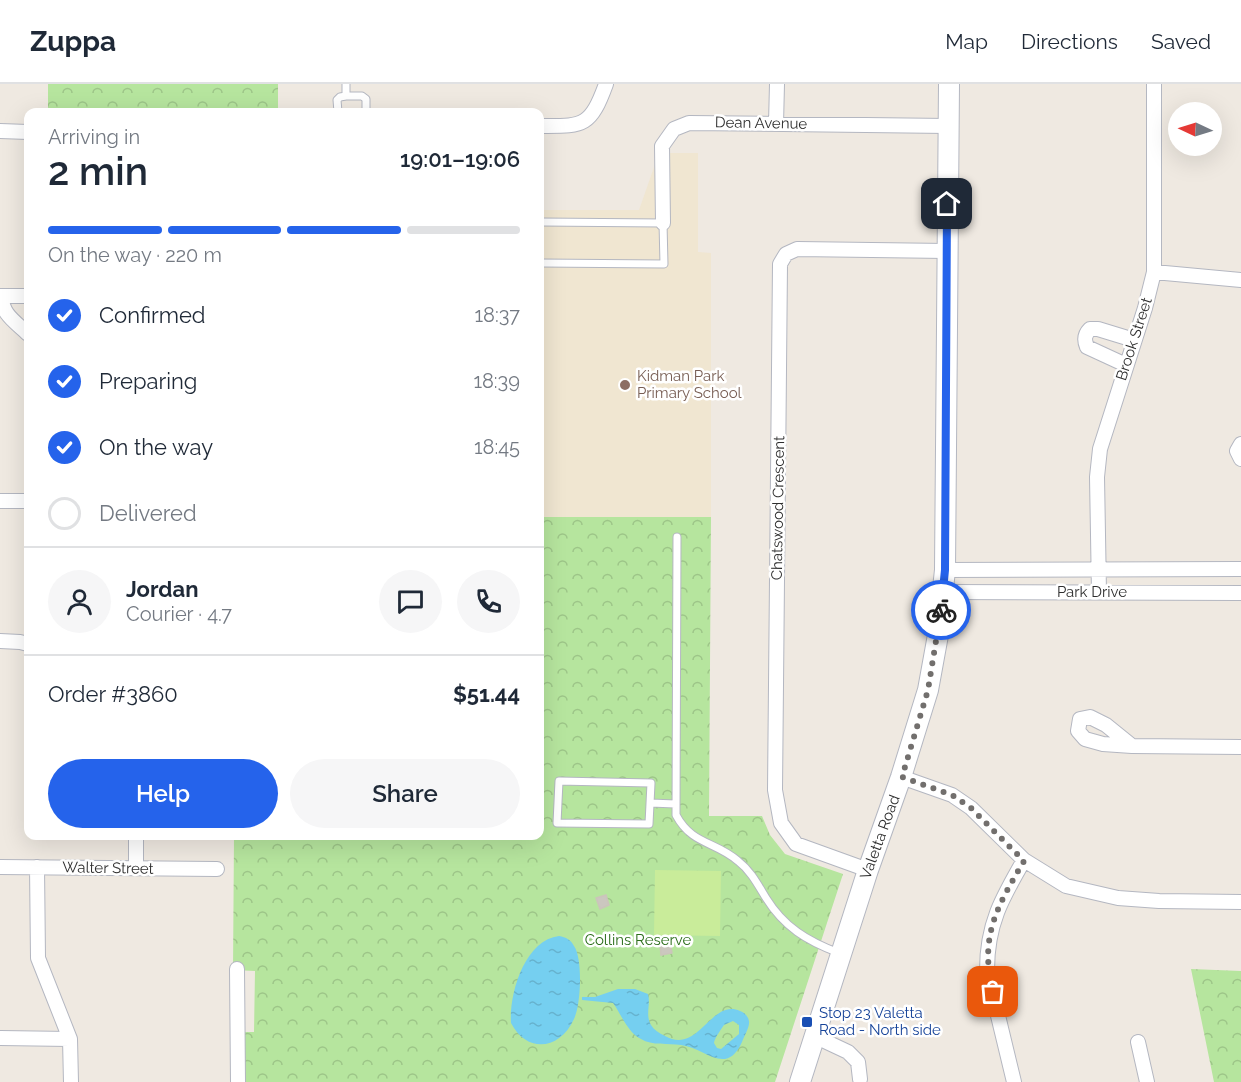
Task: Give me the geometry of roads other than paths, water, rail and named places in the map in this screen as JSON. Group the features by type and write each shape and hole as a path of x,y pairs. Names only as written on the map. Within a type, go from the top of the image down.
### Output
{"street":[{"path":"544,126 573,126 584,123 592,114 606,84"},
{"path":"776,124 777,84"},
{"name":"Valetta Road","path":"800,1082 867,870 902,777 928,690 938,635 945,570 949,84"},
{"name":"Brook Street","path":"1099,592 1097,477 1100,449 1154,272 1154,84"},
{"name":"Dean Avenue","path":"663,224 662,146 674,129 689,123 948,126"},
{"path":"0,131 24,132"},
{"name":"Chatswood Crescent","path":"867,870 796,844 781,823 775,790 780,264 786,254 797,249 947,251"},
{"path":"1154,272 1241,280"},
{"path":"24,296 1,296 1,305 6,313 24,330"},
{"path":"1126,365 1087,347 1084,340 1086,333 1090,329 1098,329 1134,340"},
{"path":"1241,444 1237,451 1241,459"},
{"path":"0,501 24,501"},
{"name":"Park Drive","path":"945,570 1241,569"},
{"name":"Park Drive","path":"942,592 1241,593"},
{"path":"0,641 24,643"},
{"path":"1132,746 1241,747"},
{"path":"902,777 952,795 971,808 1024,861 1066,886 1118,898 1241,902"},
{"path":"136,840 136,868"},
{"path":"1014,1082 987,970 987,950 1001,901 1024,861"},
{"name":"Walter Street","path":"0,867 217,869"},
{"path":"37,867 38,958 70,1039 71,1082"},
{"path":"237,969 238,1082"},
{"path":"814,1036 848,1052 858,1062 860,1079"},
{"path":"0,1038 70,1039"},
{"path":"1138,1042 1147,1082"}],"lane":[{"path":"346,84 346,96"},
{"path":"338,108 338,100 346,96 363,96 366,99 366,108"},
{"path":"544,222 663,224 664,264 544,263"},
{"path":"677,537 676,815 683,829 694,838 728,853 740,862 758,884 774,910 790,927 806,939 841,954"},
{"path":"559,781 651,783 651,803 649,824 557,823 559,781"},
{"path":"651,803 675,804"}],"water":[{"path":"559,936 570,940 577,952 580,982 578,1004 574,1019 560,1037 552,1042 534,1044 518,1033 511,1023 516,983 528,957 537,947"},
{"path":"618,989 635,989 648,994 648,1017 651,1025 661,1034 677,1040 696,1033 712,1018 730,1009 744,1013 749,1026 736,1052 729,1058 715,1058 690,1047 641,1039 629,1028 613,1003 582,1000 582,997 595,997","holes":["733,1021 739,1025 739,1034 721,1049 717,1048 714,1041 724,1025"]}],"place":[{"name":"Kidman Park Primary School","path":"625,385"},
{"name":"Stop 23 Valetta Road - North side","path":"807,1022"}],"park label":[{"name":"Collins Reserve","path":"638,940"}]}
